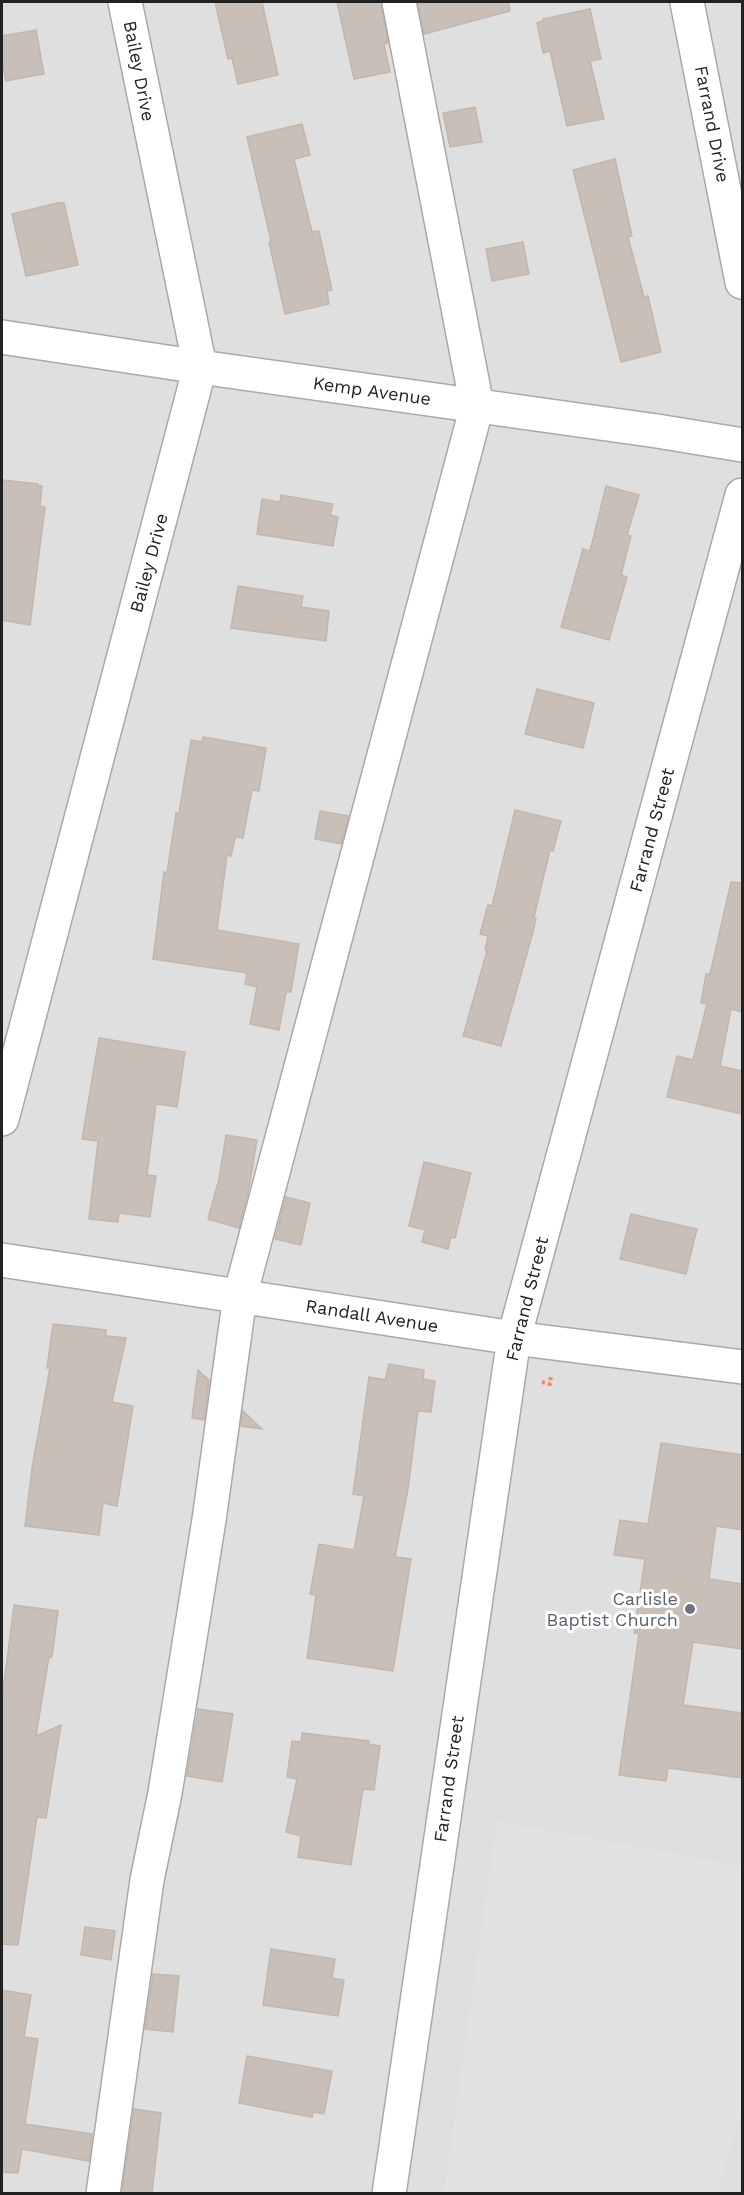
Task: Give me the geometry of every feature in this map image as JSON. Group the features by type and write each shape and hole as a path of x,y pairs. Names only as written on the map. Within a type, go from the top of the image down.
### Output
{"street":[{"name":"Bailey Drive","path":"2,1119 200,367 125,2"},
{"path":"103,2193 147,1880 165,1793 209,1520 240,1296 477,406 399,2"},
{"name":"Farrand Drive","path":"687,2 742,282"},
{"name":"Kemp Avenue","path":"2,337 742,445"},
{"name":"Farrand Street","path":"389,2193 514,1338 742,495"},
{"name":"Randall Avenue","path":"2,1260 514,1338 742,1367"}],"shaded area":[{"path":"2,2 742,2 742,2193 2,2193"},
{"path":"497,1821 742,1866 742,2108 718,2193 444,2193"}],"building":[{"path":"215,2 262,2 278,75 238,84 232,58 228,59"},
{"path":"337,2 381,2 388,43 384,44 390,72 354,79"},
{"path":"418,2 509,2 510,11 424,34"},
{"path":"590,9 601,59 590,61 604,119 567,126 550,51 543,53 537,23 543,19"},
{"path":"36,30 44,74 6,81 2,62 2,36"},
{"path":"475,107 482,142 450,147 443,113"},
{"path":"302,124 310,155 294,159 312,232 319,231 332,290 327,291 329,304 285,314 247,137"},
{"path":"615,159 632,236 628,237 644,297 648,296 661,352 621,362 573,170"},
{"path":"64,203 78,265 26,276 12,214"},
{"path":"523,242 529,274 492,281 486,249"},
{"path":"2,480 42,486 40,506 45,507 30,625 2,620"},
{"path":"606,486 639,495 627,535 631,536 621,575 627,577 609,640 561,627 583,549 590,551"},
{"path":"281,495 333,504 330,515 338,517 333,546 257,534 262,499 280,502"},
{"path":"238,586 303,596 301,607 329,611 326,641 231,628"},
{"path":"537,689 594,703 583,748 525,734"},
{"path":"203,737 266,748 259,791 252,790 243,838 235,837 231,856 227,855 217,930 299,944 291,992 286,992 279,1030 250,1024 257,987 245,984 247,973 153,959 164,872 167,873 191,740 202,742"},
{"path":"515,810 561,821 553,851 550,850 534,917 536,918 533,932 501,1046 463,1036 487,951 485,950 488,936 480,934 488,905 492,906"},
{"path":"320,811 349,816 341,844 315,839"},
{"path":"731,882 742,883 742,1012 731,1009 720,1066 742,1071 742,1114 667,1097 677,1056 693,1060 707,1004 701,1003 706,974 710,974"},
{"path":"99,1038 185,1052 177,1107 156,1104 147,1175 156,1176 150,1217 119,1213 118,1222 89,1219 98,1141 82,1139"},
{"path":"226,1135 257,1140 239,1228 208,1219 219,1179"},
{"path":"424,1162 471,1173 455,1238 451,1237 448,1249 422,1242 425,1230 409,1226"},
{"path":"286,1197 310,1203 301,1245 275,1239"},
{"path":"631,1214 697,1229 686,1274 620,1259"},
{"path":"53,1324 106,1330 106,1336 126,1338 112,1402 133,1406 117,1506 103,1503 99,1535 25,1526 32,1468 50,1368 47,1368"},
{"path":"389,1364 424,1370 423,1379 435,1381 431,1412 418,1411 408,1489 395,1557 411,1559 393,1671 307,1658 316,1595 310,1594 319,1544 354,1550 364,1496 353,1494 369,1377 385,1380"},
{"path":"198,1370 209,1380 204,1420 192,1418"},
{"path":"243,1411 262,1429 241,1426"},
{"name":"Carlisle Baptist Church","path":"661,1443 742,1455 742,1530 716,1526 709,1579 742,1584 742,1649 693,1642 683,1705 742,1713 742,1778 668,1768 666,1781 619,1775 639,1634 634,1633 645,1559 614,1555 620,1520 648,1524"},
{"path":"14,1605 58,1611 52,1657 49,1657 36,1736 61,1725 46,1818 37,1817 18,1945 2,1944 2,1699"},
{"path":"198,1709 233,1714 222,1782 187,1776"},
{"path":"302,1733 369,1741 368,1744 380,1746 374,1790 363,1789 351,1865 298,1857 301,1836 286,1832 297,1779 287,1777 292,1741 301,1742"},
{"path":"85,1927 115,1931 111,1960 81,1955"},
{"path":"271,1949 335,1959 332,1978 344,1980 338,2016 263,2005"},
{"path":"153,1974 179,1976 173,2032 145,2029"},
{"path":"2,1990 31,1995 24,2037 38,2039 25,2124 92,2134 89,2161 22,2149 18,2173 2,2172"},
{"path":"247,2056 332,2071 324,2114 313,2112 312,2117 239,2103"},
{"path":"134,2109 161,2113 152,2193 122,2193"}],"place":[{"name":"Carlisle Baptist Church","path":"690,1609"}]}
